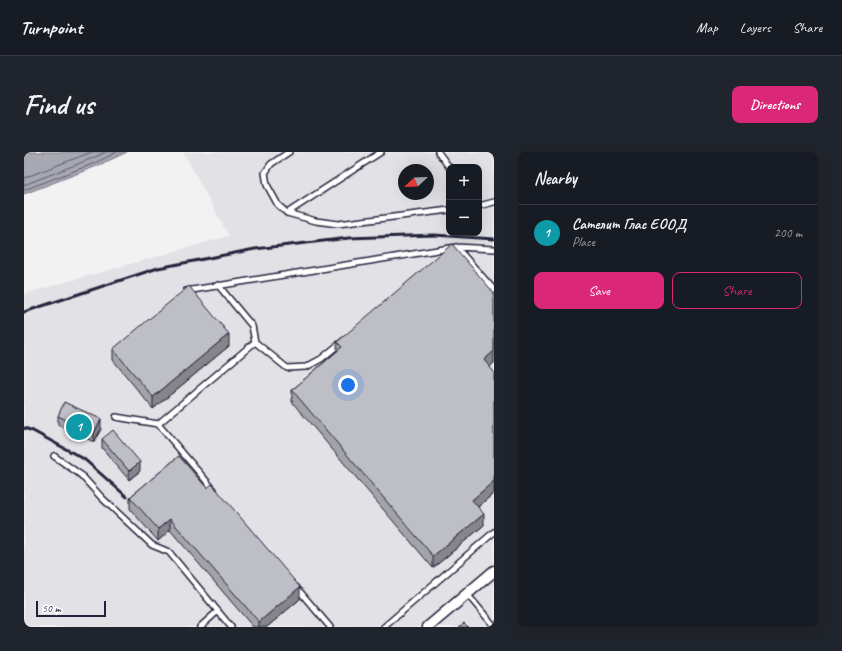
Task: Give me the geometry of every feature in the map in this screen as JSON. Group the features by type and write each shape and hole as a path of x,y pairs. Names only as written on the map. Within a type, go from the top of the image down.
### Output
{"street":[{"path":"428,627 494,571"}],"lane":[{"path":"289,152 271,164 265,173 266,185 272,196 278,205 287,213 316,221 338,224 446,210"},
{"path":"287,213 381,152"},
{"path":"438,152 447,164"},
{"path":"482,205 494,202"},
{"path":"450,252 456,247"},
{"path":"456,247 494,290"},
{"path":"180,296 186,291 218,285 456,247 494,249"},
{"path":"218,285 252,326 255,342 287,368 306,367 321,359 346,339"},
{"path":"158,424 255,342"},
{"path":"116,418 158,424 219,496"},
{"path":"54,456 81,475 102,498 152,545 169,552 231,627"},
{"path":"384,627 494,532"},
{"path":"295,585 330,627"},
{"path":"467,594 494,626"},
{"path":"200,627 218,612"}],"shaded area":[{"path":"183,152 494,152 494,627 24,627 24,294 229,236"}],"water":[{"path":"24,152 127,152 97,166 24,194"}],"building":[{"path":"452,244 494,293 494,351 484,360 494,372 494,481 472,500 484,514 433,556 292,390 342,347 337,342"},
{"path":"189,286 229,334 153,397 113,349"},
{"path":"64,402 101,419 94,433 58,416"},
{"path":"113,430 140,462 129,471 102,439"},
{"path":"179,456 207,488 212,484 300,587 259,622 170,519 158,529 130,497"},
{"path":"464,623 468,627 459,627"}],"railway":[{"path":"24,312 158,268 255,249 349,238 434,235 494,239"},
{"path":"24,428 33,431 84,459 127,497"}],"place":[{"name":"Сателит Глас ЕООД","path":"79,427"}]}
